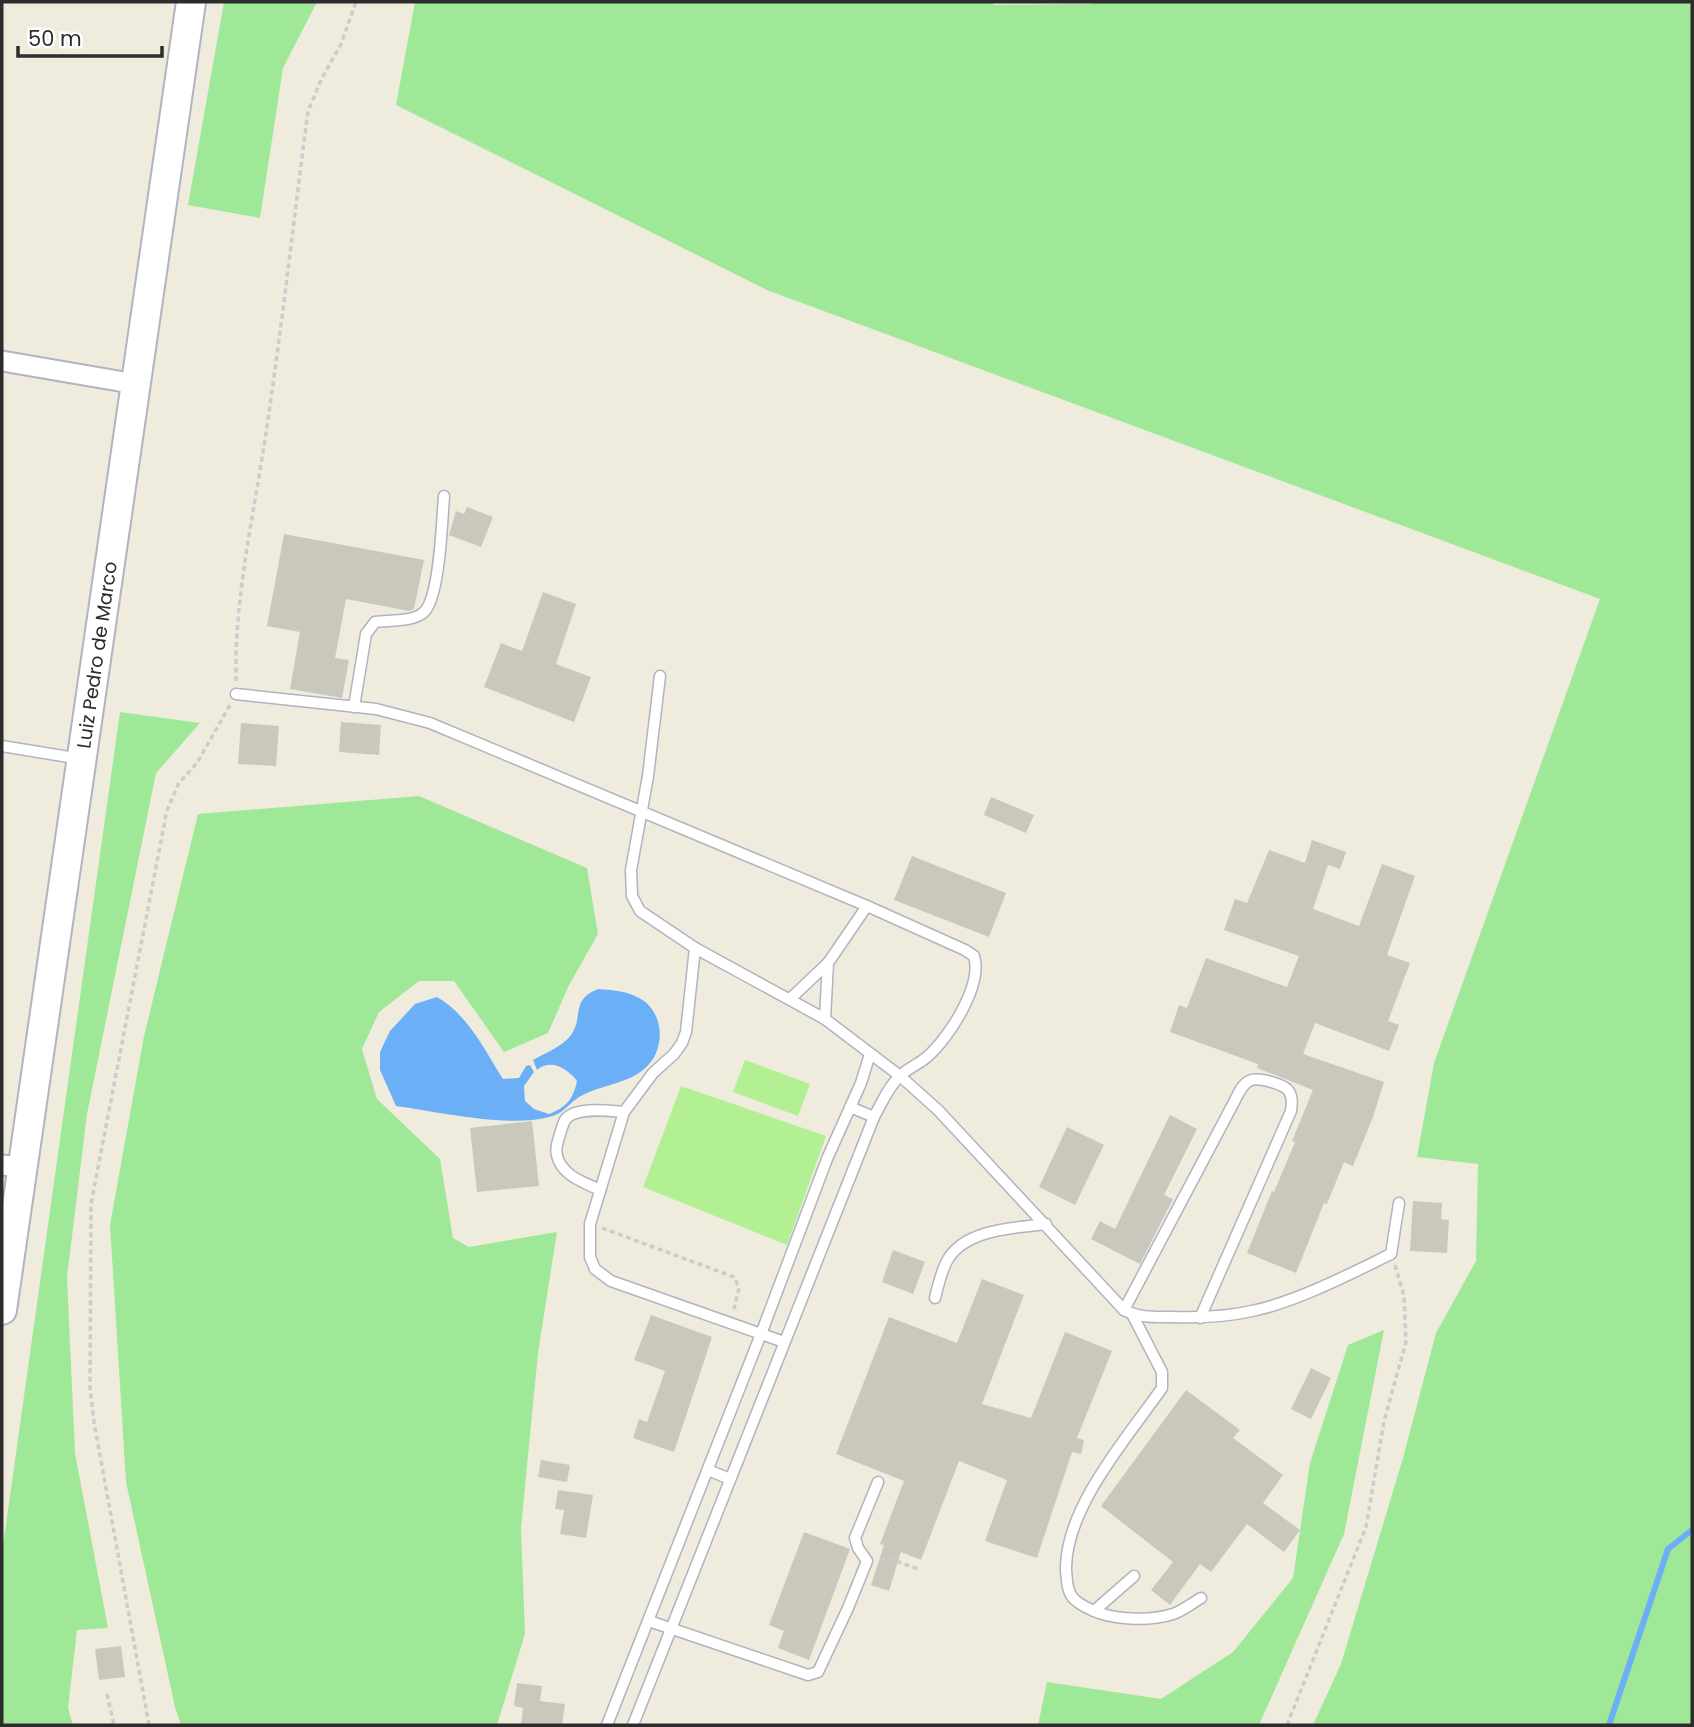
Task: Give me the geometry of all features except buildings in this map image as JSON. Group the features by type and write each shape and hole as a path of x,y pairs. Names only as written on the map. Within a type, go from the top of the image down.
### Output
{"main road":[{"name":"Luiz Pedro de Marco","path":"2,1310 11,1166 82,759 191,2"}],"street":[{"path":"2,361 136,384"}],"lane":[{"path":"354,707 366,634 370,627 375,622 421,615 433,598 444,496"},
{"path":"660,676 648,776 631,870 632,896 640,911 695,948 825,1019 900,1076 938,1110 1128,1312 1162,1372 1163,1380 1161,1388 1083,1503 1070,1536 1066,1559 1068,1590 1074,1600 1094,1611 1125,1618 1174,1614 1201,1598"},
{"path":"236,694 403,714 430,723 867,906 974,956 976,971 960,1015 929,1056 900,1076 874,1117 633,1725"},
{"path":"2,746 82,759"},
{"path":"790,999 828,962 867,906"},
{"path":"695,948 686,1032 674,1054 653,1073 624,1112 590,1224 590,1257 601,1275 784,1342"},
{"path":"825,1019 828,962"},
{"path":"607,1725 827,1159 866,1070 870,1054"},
{"path":"1128,1312 1243,1086 1249,1080 1256,1079 1286,1088 1292,1097 1292,1111 1200,1318"},
{"path":"850,1107 874,1117"},
{"path":"600,1190 567,1173 555,1148 569,1116 579,1112 603,1110 624,1112"},
{"path":"1128,1312 1200,1318 1251,1311 1344,1277 1391,1254 1399,1203"},
{"path":"935,1298 946,1263 956,1248 969,1240 1001,1230 1046,1224"},
{"path":"708,1470 730,1479"},
{"path":"649,1622 808,1675 818,1672 867,1561 855,1538 878,1482"},
{"path":"1094,1611 1134,1576"}],"path":[{"path":"149,1725 90,1388 91,1204 167,810 179,783 197,763 236,694 236,656 242,594 273,384 308,111 341,44 356,2"},
{"path":"590,1224 734,1277 739,1288 730,1324"},
{"path":"1287,1725 1366,1527 1384,1421 1406,1342 1404,1296 1391,1254"},
{"path":"867,1561 891,1559 918,1569"},
{"path":"107,1694 114,1725"}],"green space":[{"path":"224,2 317,2 283,68 260,218 188,205"},
{"path":"415,2 989,2 995,5 1095,2 1692,2 1692,1725 1313,1725 1341,1664 1403,1458 1436,1333 1476,1261 1478,1164 1417,1157 1434,1063 1600,599 767,290 396,105"},
{"path":"120,712 200,723 156,773 87,1114 67,1277 75,1453 108,1628 77,1630 68,1708 73,1725 2,1725 2,1553"},
{"path":"419,796 587,868 598,934 569,985 548,1033 504,1052 454,981 419,981 379,1012 362,1049 377,1099 440,1159 453,1238 469,1247 557,1232 538,1353 521,1528 525,1634 497,1725 181,1725 126,1482 110,1225 144,1036 198,814"},
{"path":"745,1060 810,1084 798,1116 733,1092"},
{"path":"681,1086 826,1136 787,1245 643,1187"},
{"path":"1384,1330 1344,1534 1259,1725 1038,1725 1047,1682 1161,1699 1233,1652 1293,1578 1310,1463 1348,1345"}],"water":[{"path":"598,989 619,991 639,998 648,1004 658,1022 660,1033 656,1054 651,1063 635,1075 583,1095 557,1114 532,1120 473,1118 396,1106 380,1070 380,1052 390,1031 415,1004 437,997 458,1013 503,1079 519,1078 526,1066 530,1065 534,1072 524,1086 525,1101 534,1109 549,1114 560,1108 571,1098 577,1081 559,1066 548,1065 537,1070 533,1060 571,1035 584,998"}],"waterway":[{"path":"1609,1725 1668,1549 1692,1530"}]}
